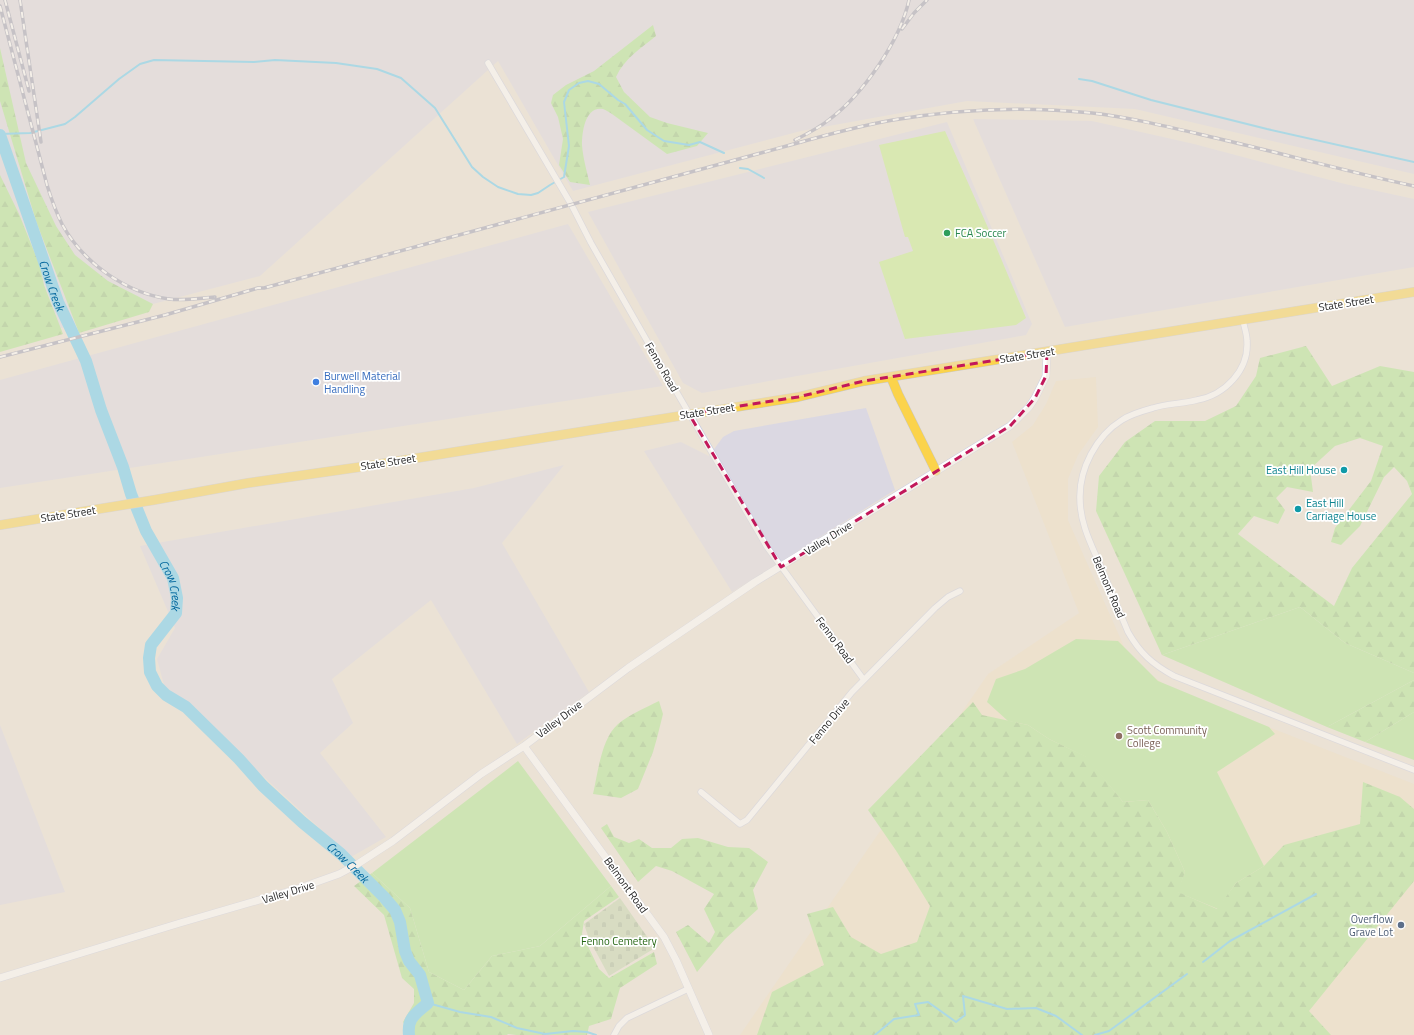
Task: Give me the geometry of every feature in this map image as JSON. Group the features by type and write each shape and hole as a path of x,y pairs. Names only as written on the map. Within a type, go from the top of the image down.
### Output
{"main road":[{"name":"State Street","path":"0,525 248,483 367,466 689,414 798,396 864,381 1414,292"},
{"path":"891,377 901,401 936,471"}],"street":[{"name":"Fenno Road","path":"488,63 767,547 864,680"},
{"name":"Belmont Road","path":"1243,320 1248,340 1246,358 1238,373 1227,387 1214,396 1155,407 1140,412 1122,420 1112,427 1097,444 1086,461 1080,484 1081,512 1085,532 1128,632 1136,646 1147,659 1181,679 1414,770"},
{"name":"Valley Drive","path":"0,978 180,923 297,890 339,874 367,859 481,774 524,746 628,668 755,582 1010,426 1029,408 1046,376 1047,352"},
{"name":"Fenno Drive","path":"701,792 740,824 747,820 852,692 939,605 948,597 960,591"},
{"name":"Belmont Road","path":"524,746 655,924 670,947 709,1035"},
{"path":"614,1035 627,1018 688,990"}],"highlighted area":[{"path":"1047,352 1046,376 1035,398 1010,426 781,567 689,414 798,397 864,381"}],"shaded area":[{"path":"0,0 1414,0 1414,174 1135,109 967,101 801,131 573,191 498,61 260,276 46,332 0,252"},
{"path":"973,119 1092,121 1194,144 1345,184 1414,199 1414,267 1065,327"},
{"path":"947,122 1032,324 1026,335 702,393 683,383 588,212"},
{"path":"568,224 663,386 0,488 0,380"},
{"name":"Scott Community College","path":"1096,377 1098,427 1078,455 1068,479 1068,520 1126,651 1146,672 1172,689 1414,784 1414,1035 740,1035 988,674 1079,613 1012,442 1033,425 1046,404 1056,381"},
{"path":"866,408 895,490 732,592 644,451 681,442 709,456 723,437 734,431"},
{"path":"564,465 502,543 589,692 517,744 431,600 332,679 353,723 320,753 386,837 351,857 164,685 157,659 175,628 140,546 474,488"},
{"path":"0,725 65,892 0,905"}],"green space":[{"path":"653,25 656,36 628,59 616,77 624,92 650,117 667,123 708,133 697,146 667,154 610,113 603,109 597,109 588,116 584,127 582,140 583,155 590,185 570,182 559,165 563,139 558,117 551,103 553,95 566,85 594,71"},
{"path":"0,48 26,163 56,226 75,255 108,281 153,304 149,312 79,333 36,221 0,101"},
{"name":"FCA Soccer","path":"945,131 1026,318 1016,325 905,339 879,262 913,251 908,237 905,237 879,145"},
{"path":"0,175 19,214 40,266 44,285 63,334 0,352"},
{"path":"1306,346 1332,386 1380,366 1414,372 1414,673 1345,643 1300,607 1162,655 1096,511 1099,476 1125,442 1155,421 1205,421 1236,406 1256,376 1260,358","holes":["1360,438 1383,446 1371,481 1335,528 1331,542 1341,545 1360,526 1384,477 1394,467 1407,481 1412,494 1352,568 1334,606 1238,534 1254,516 1278,524 1285,510 1276,498 1287,487 1313,492 1310,469 1335,446"]},
{"path":"1300,607 1345,643 1414,673 1414,680 1327,727 1162,655"},
{"path":"1076,639 1118,641 1158,681 1269,727 1275,734 1217,772 1264,866 1236,883 1218,909 1177,892 1185,872 1167,832 1148,800 1123,802 1086,757 1049,739 1028,725 1008,721 987,702 996,679 1025,669"},
{"path":"1414,680 1414,712 1365,742 1327,727"},
{"path":"659,701 663,714 653,752 638,789 621,798 593,794 601,757 612,730 628,717"},
{"name":"Scott Community College","path":"973,702 982,715 1028,725 1049,739 1087,757 1123,802 1148,800 1167,832 1185,872 1178,892 1217,909 1236,883 1264,866 1284,845 1360,824 1363,782 1400,797 1414,809 1414,881 1309,1011 1331,1035 757,1035 772,992 824,965 807,914 833,907 851,937 881,954 917,942 930,906 897,852 868,810"},
{"path":"1414,712 1414,760 1365,742"},
{"path":"518,761 611,886 540,946 492,956 464,990 429,972 410,908 372,873"},
{"path":"607,824 614,837 629,843 639,839 652,848 671,848 682,839 698,838 728,847 749,848 768,862 753,890 758,909 725,939 697,972 676,932 688,925 709,943 715,932 704,909 714,894 672,871 656,866 638,882 601,828"},
{"path":"372,873 410,908 429,972 464,990 492,956 540,946 611,886 619,897 584,921 582,934 599,969 609,978 654,952 657,964 620,988 611,1019 589,1026 587,1035 412,1035 403,1022 414,1003 414,989 402,978 384,915 354,886"},
{"name":"Fenno Cemetery","path":"620,898 655,948 609,976 589,939 584,924"}],"waterway":[{"path":"0,134 30,133 65,124 119,79 140,64 154,60 254,62 275,60 336,63 377,69 401,78 435,108 472,167 483,177 498,187 518,194 531,195 538,193 564,177 569,146 564,102 569,90 579,83 588,81 599,84 625,104 647,130 664,141 689,145 700,142 724,153"},
{"path":"1079,79 1092,81 1151,100 1267,129 1414,162"},
{"name":"Crow Creek","path":"0,135 58,302 86,361 101,410 123,467 131,494 146,531 173,578 177,598 176,613 151,645 149,658 150,672 157,686 166,695 186,707 239,759 263,786 302,822 341,854 395,910 400,922 405,951 409,961 420,975 428,1003 413,1016 409,1024 409,1035"},
{"path":"740,168 748,169 764,178"},
{"path":"1203,962 1230,941 1316,894"},
{"path":"1095,1035 1109,1031 1187,974"},
{"path":"875,1035 894,1019 919,1015 915,1004 928,1002 956,1022 965,1015 963,996 1007,1009 1036,1008 1056,1016 1082,1035"},
{"path":"428,1003 460,1012 491,1017 517,1028 545,1034 573,1031 587,1032 596,1035"}],"railway":[{"path":"5,0 29,91"},
{"path":"20,0 41,142"},
{"path":"795,140 830,119 855,96 889,49 898,32 909,0"},
{"path":"902,29 914,13 927,0"},
{"path":"0,6 47,185 62,224 71,238 82,251 107,274 137,290 153,296 175,300 215,297"},
{"path":"0,357 165,315 258,288 264,288 830,134 880,122 942,113 1017,109 1067,111 1108,115 1172,128 1414,186"}],"place":[{"name":"FCA Soccer","path":"947,233"},
{"name":"Burwell Material Handling","path":"316,382"},
{"name":"East Hill House","path":"1344,470"},
{"name":"East Hill Carriage House","path":"1298,509"},
{"name":"Scott Community College","path":"1119,736"},
{"name":"Overflow Grave Lot","path":"1401,925"}]}
